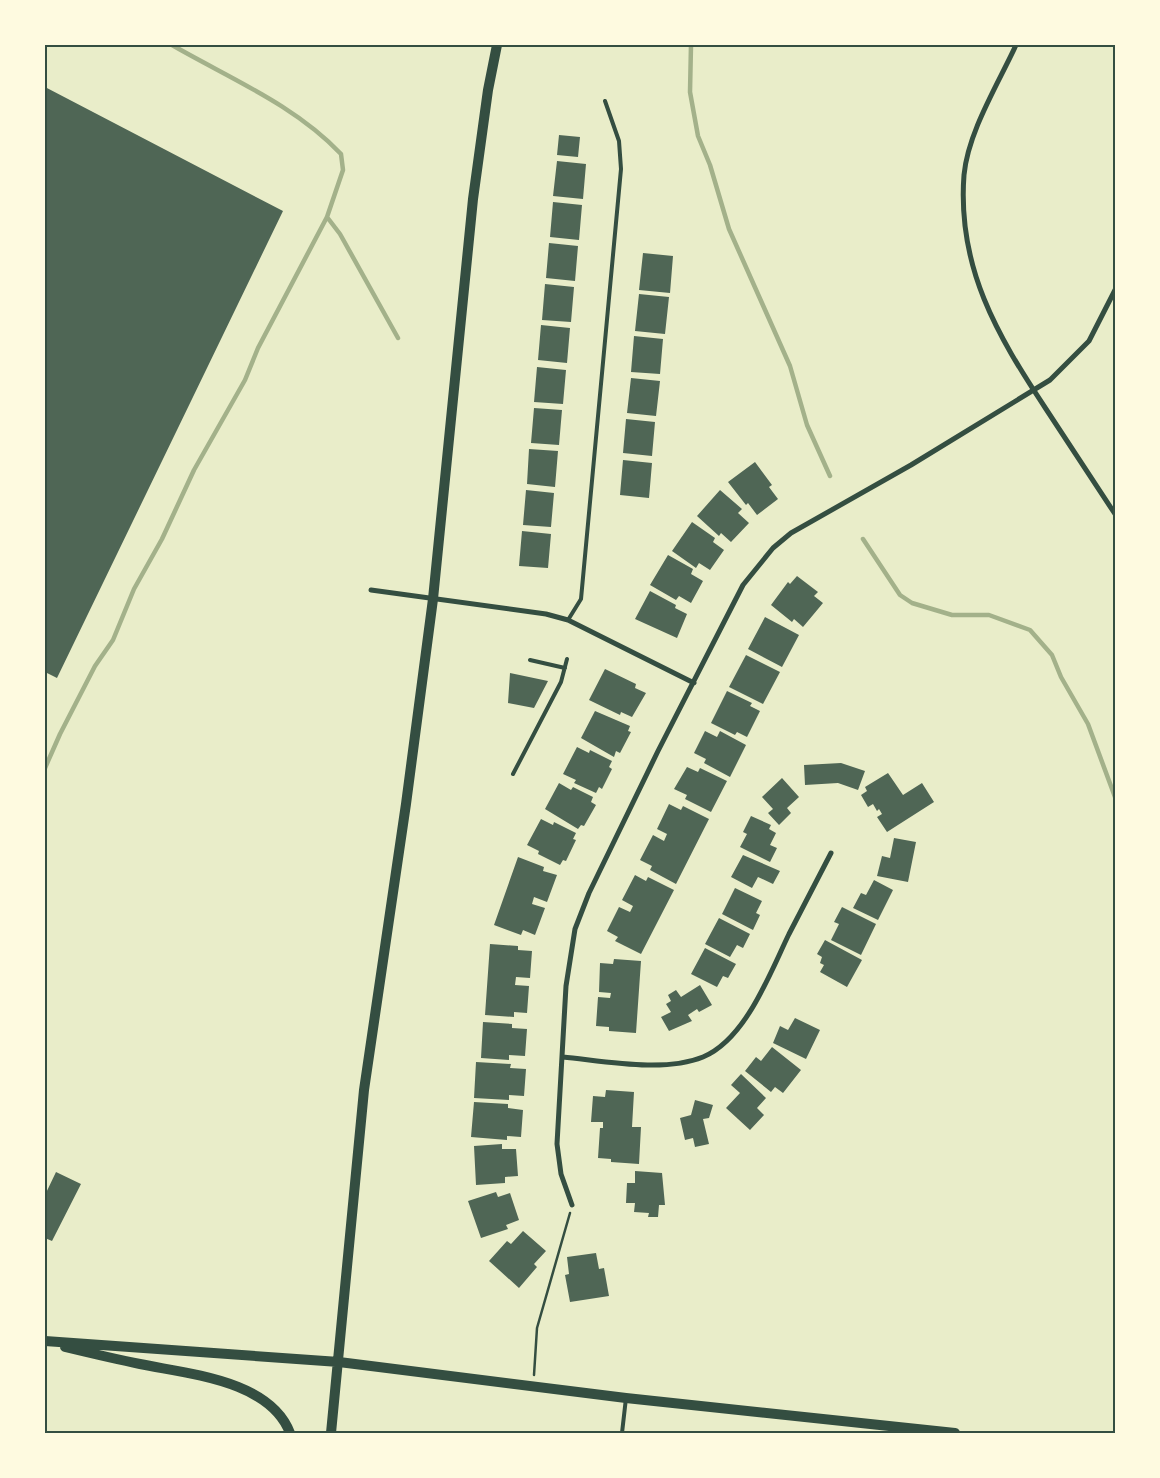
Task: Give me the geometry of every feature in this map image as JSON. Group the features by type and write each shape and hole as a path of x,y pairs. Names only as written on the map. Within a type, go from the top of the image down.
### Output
{"main road":[{"path":"331,1433 364,1090 406,804 433,599 473,199 488,90 497,45"},
{"path":"45,1342 339,1362 874,1429 955,1433"},
{"path":"45,1342 228,1383 268,1404 280,1416 290,1433"}],"street":[{"path":"1016,45 973,138 964,174 967,246 978,289 1005,346 1115,514"},
{"path":"572,1205 558,1160 567,972 575,929 592,886 743,585 773,548 791,533 910,465 1050,380 1089,341 1115,290"},
{"path":"371,590 546,614 568,620 694,683"},
{"path":"563,1057 630,1063 672,1064 704,1057 722,1045 739,1026 756,1000 831,853"}],"lane":[{"path":"568,620 582,599 621,169 619,141 605,101"},
{"path":"513,774 561,682 567,659"},
{"path":"530,660 565,668"},
{"path":"622,1433 626,1398"}],"path":[{"path":"533,1386 537,1328 572,1205"}],"building":[{"path":"45,87 283,211 57,678 45,672"},
{"path":"559,135 580,137 578,157 557,155"},
{"path":"557,161 586,164 583,199 553,196"},
{"path":"553,202 582,205 579,240 550,237"},
{"path":"549,243 578,246 575,281 546,278"},
{"path":"643,253 673,256 670,293 639,290"},
{"path":"545,284 574,287 571,322 542,320"},
{"path":"639,294 669,297 665,334 635,331"},
{"path":"541,325 570,328 567,363 538,360"},
{"path":"634,336 663,339 660,374 631,372"},
{"path":"537,367 566,370 563,404 534,402"},
{"path":"631,378 660,381 656,416 627,413"},
{"path":"534,408 562,410 559,445 531,443"},
{"path":"626,419 655,422 652,456 623,453"},
{"path":"529,449 558,451 555,487 527,484"},
{"path":"623,460 652,463 649,498 620,495"},
{"path":"755,462 772,485 769,487 778,499 757,515 748,503 746,505 728,482"},
{"path":"526,490 554,493 551,527 523,525"},
{"path":"720,490 742,509 738,513 749,523 731,542 721,533 719,536 697,516"},
{"path":"692,522 715,538 713,542 724,550 710,570 699,563 696,568 672,551"},
{"path":"522,531 551,534 548,568 519,566"},
{"path":"668,555 693,569 691,574 703,581 691,603 679,596 676,600 650,585"},
{"path":"797,576 818,592 814,596 823,603 803,627 794,619 792,622 771,605 788,582 790,584"},
{"path":"650,591 676,605 675,608 687,614 677,638 635,619"},
{"path":"765,617 799,635 782,667 748,649"},
{"path":"746,655 780,672 763,704 729,687"},
{"path":"605,669 636,684 635,688 646,693 632,717 621,712 620,715 589,700"},
{"path":"510,673 548,681 534,708 508,703"},
{"path":"727,691 752,703 750,706 760,711 747,737 737,732 735,735 711,723"},
{"path":"595,711 630,726 628,731 631,732 620,753 616,751 614,757 581,738"},
{"path":"705,731 717,737 720,731 746,745 730,777 704,763 706,759 694,753"},
{"path":"577,747 589,753 590,750 612,761 609,767 612,769 602,789 599,787 596,793 574,783 576,780 563,774"},
{"path":"841,763 865,771 858,790 838,783 805,785 804,765"},
{"path":"687,767 698,772 700,768 727,781 711,812 685,799 687,795 674,789"},
{"path":"888,773 903,795 922,783 934,802 887,832 877,817 882,814 879,809 877,811 873,804 868,807 861,795 867,791 865,787"},
{"path":"782,778 799,797 787,808 791,813 779,825 768,813 773,809 762,797"},
{"path":"559,783 571,790 573,787 593,797 591,802 596,805 584,826 581,825 578,829 545,809"},
{"path":"669,804 681,810 683,806 709,819 676,884 650,870 652,866 640,860 653,835 664,841 667,834 657,829"},
{"path":"751,816 771,825 769,829 776,833 770,845 777,848 770,862 740,847 747,834 743,832"},
{"path":"541,819 553,825 554,822 576,833 573,839 576,840 566,861 563,860 560,865 538,854 539,851 527,845"},
{"path":"894,838 916,842 908,882 877,876 882,856 890,858"},
{"path":"743,855 780,871 773,884 758,877 752,888 731,877"},
{"path":"518,857 544,867 543,871 557,875 547,902 534,897 532,904 545,908 535,935 523,930 521,935 494,925"},
{"path":"635,875 646,881 648,877 674,890 641,954 615,941 618,937 607,931 619,907 630,912 633,906 622,900"},
{"path":"874,880 893,890 878,920 853,908 861,893 866,895"},
{"path":"735,888 762,901 756,913 760,915 753,930 722,914"},
{"path":"842,907 876,924 861,955 831,940 839,924 834,922"},
{"path":"719,918 750,934 743,948 737,945 730,957 705,944"},
{"path":"825,940 862,960 847,987 820,972 824,965 820,963 822,957 817,954"},
{"path":"490,944 518,946 518,950 532,951 530,978 516,977 515,985 529,986 527,1013 514,1012 514,1017 485,1015"},
{"path":"705,948 736,964 728,978 723,976 717,987 691,974"},
{"path":"614,959 641,961 636,1033 609,1031 609,1027 596,1026 598,997 610,998 611,993 599,992 600,963 613,964"},
{"path":"700,985 712,1005 699,1012 697,1009 688,1015 692,1021 669,1031 661,1017 671,1012 666,1004 671,1001 668,995 676,990 681,997"},
{"path":"795,1018 820,1030 806,1059 773,1043 780,1026 788,1030"},
{"path":"483,1022 512,1024 512,1028 527,1029 525,1056 509,1055 509,1060 481,1058"},
{"path":"772,1047 801,1070 783,1093 775,1087 771,1092 745,1071 756,1057 761,1061"},
{"path":"476,1062 511,1064 510,1068 526,1069 524,1096 509,1095 509,1100 474,1098"},
{"path":"741,1074 766,1098 757,1108 764,1115 750,1130 726,1108 740,1093 731,1085"},
{"path":"606,1090 634,1092 632,1127 641,1127 639,1164 611,1162 611,1159 598,1158 600,1128 603,1128 603,1122 591,1122 593,1096 605,1097"},
{"path":"695,1100 713,1105 709,1118 703,1119 709,1144 695,1147 693,1138 685,1140 680,1118 691,1115"},
{"path":"474,1102 508,1104 508,1108 523,1110 521,1137 507,1136 507,1140 471,1137"},
{"path":"502,1144 502,1149 516,1149 518,1176 505,1177 505,1183 476,1185 474,1146"},
{"path":"635,1171 662,1173 665,1205 659,1205 658,1217 648,1217 649,1213 634,1212 635,1203 626,1203 627,1183 635,1183"},
{"path":"56,1172 81,1184 52,1241 45,1238 45,1195"},
{"path":"496,1192 498,1197 510,1193 519,1220 506,1225 508,1229 481,1238 468,1201"},
{"path":"523,1231 546,1251 534,1264 537,1267 519,1288 489,1261 507,1241 511,1244"},
{"path":"596,1253 599,1269 604,1268 609,1296 570,1302 565,1275 569,1274 567,1257"}],"waterway":[{"path":"45,768 95,666 113,640 134,589 162,539 194,470 245,380 258,348 327,217 343,170 341,154 303,121 261,94 172,45"},
{"path":"691,45 690,92 698,136 710,165 729,229 790,366 807,425 830,476"},
{"path":"327,217 340,234 398,338"},
{"path":"863,539 900,595 912,603 952,615 989,615 1030,630 1052,655 1061,677 1088,724 1115,797"}]}
